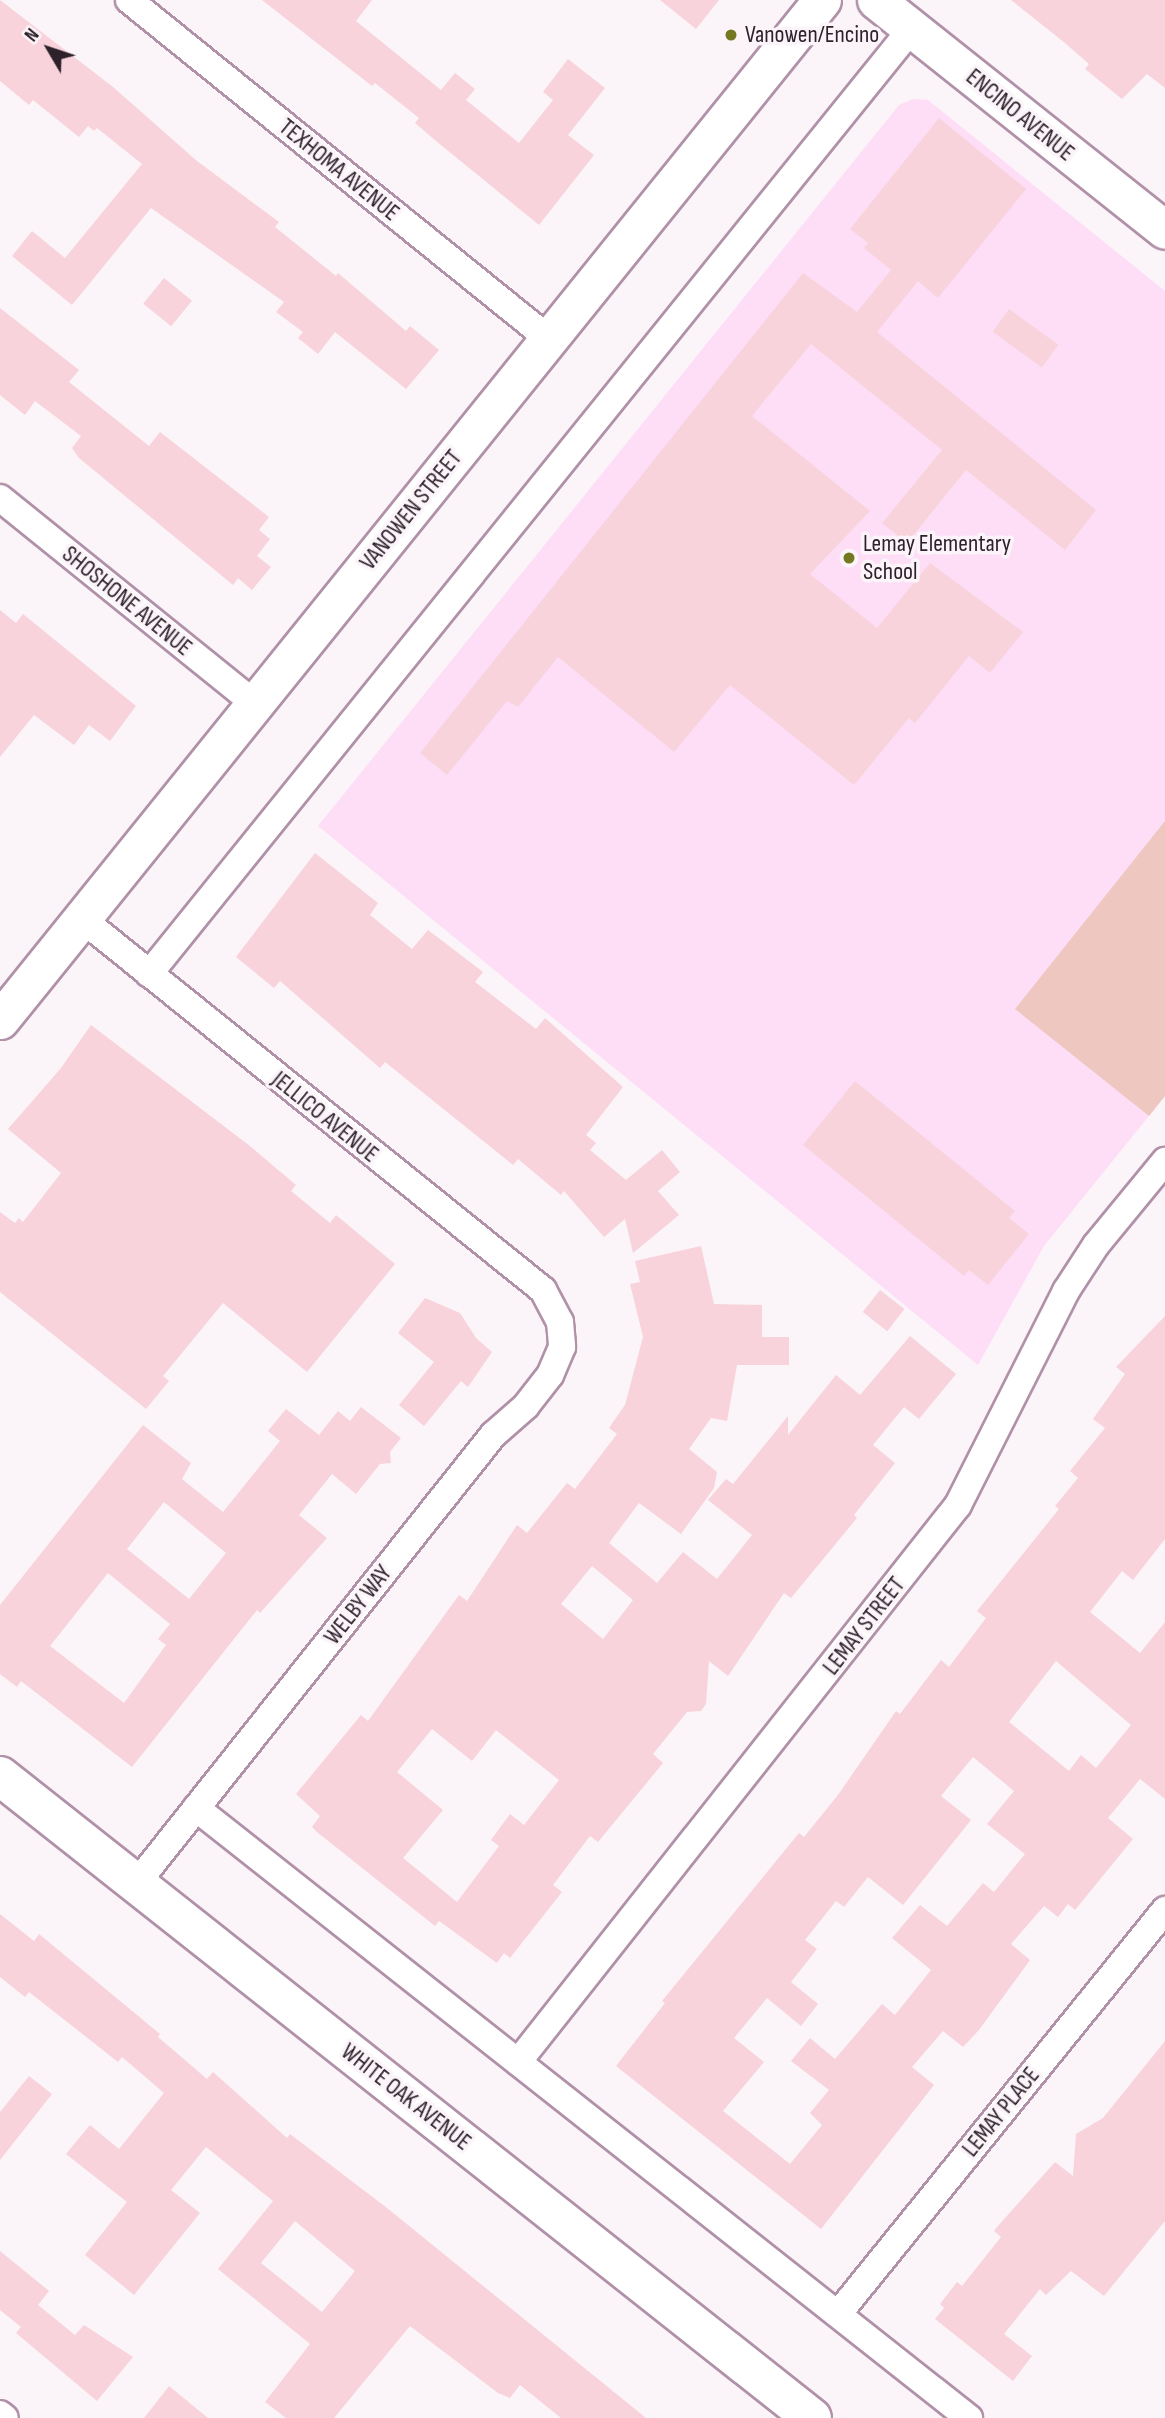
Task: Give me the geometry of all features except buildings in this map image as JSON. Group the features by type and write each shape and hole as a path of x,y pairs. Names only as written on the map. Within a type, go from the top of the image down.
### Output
{"main road":[{"name":"VANOWEN STREET","path":"0,1020 822,0"},
{"name":"ENCINO AVENUE","path":"876,0 1165,230"},
{"name":"WHITE OAK AVENUE","path":"0,1776 812,2418"}],"street":[{"name":"TEXHOMA AVENUE","path":"129,0 548,339"},
{"path":"149,974 912,29"},
{"name":"SHOSHONE AVENUE","path":"0,498 254,703"},
{"name":"JELLICO AVENUE","path":"82,919 480,1244 527,1276 543,1290 560,1322"},
{"name":"LEMAY STREET","path":"518,2062 958,1505 1066,1291 1096,1245 1165,1161"},
{"name":"WELBY WAY","path":"136,1884 493,1435 526,1406 550,1375 562,1346 560,1322"},
{"path":"197,1808 969,2418"},
{"name":"LEMAY PLACE","path":"838,2314 1165,1910"},
{"path":"0,2414 5,2418"}],"shaded area":[{"name":"Lemay Elementary School","path":"913,99 928,100 1165,291 1165,1096 1044,1246 978,1365 318,826 899,105"},
{"path":"1165,821 1165,1096 1149,1116 1015,1009"}],"place":[{"name":"Vanowen/Encino","path":"731,35"},
{"name":"Lemay Elementary School","path":"849,558"}]}
